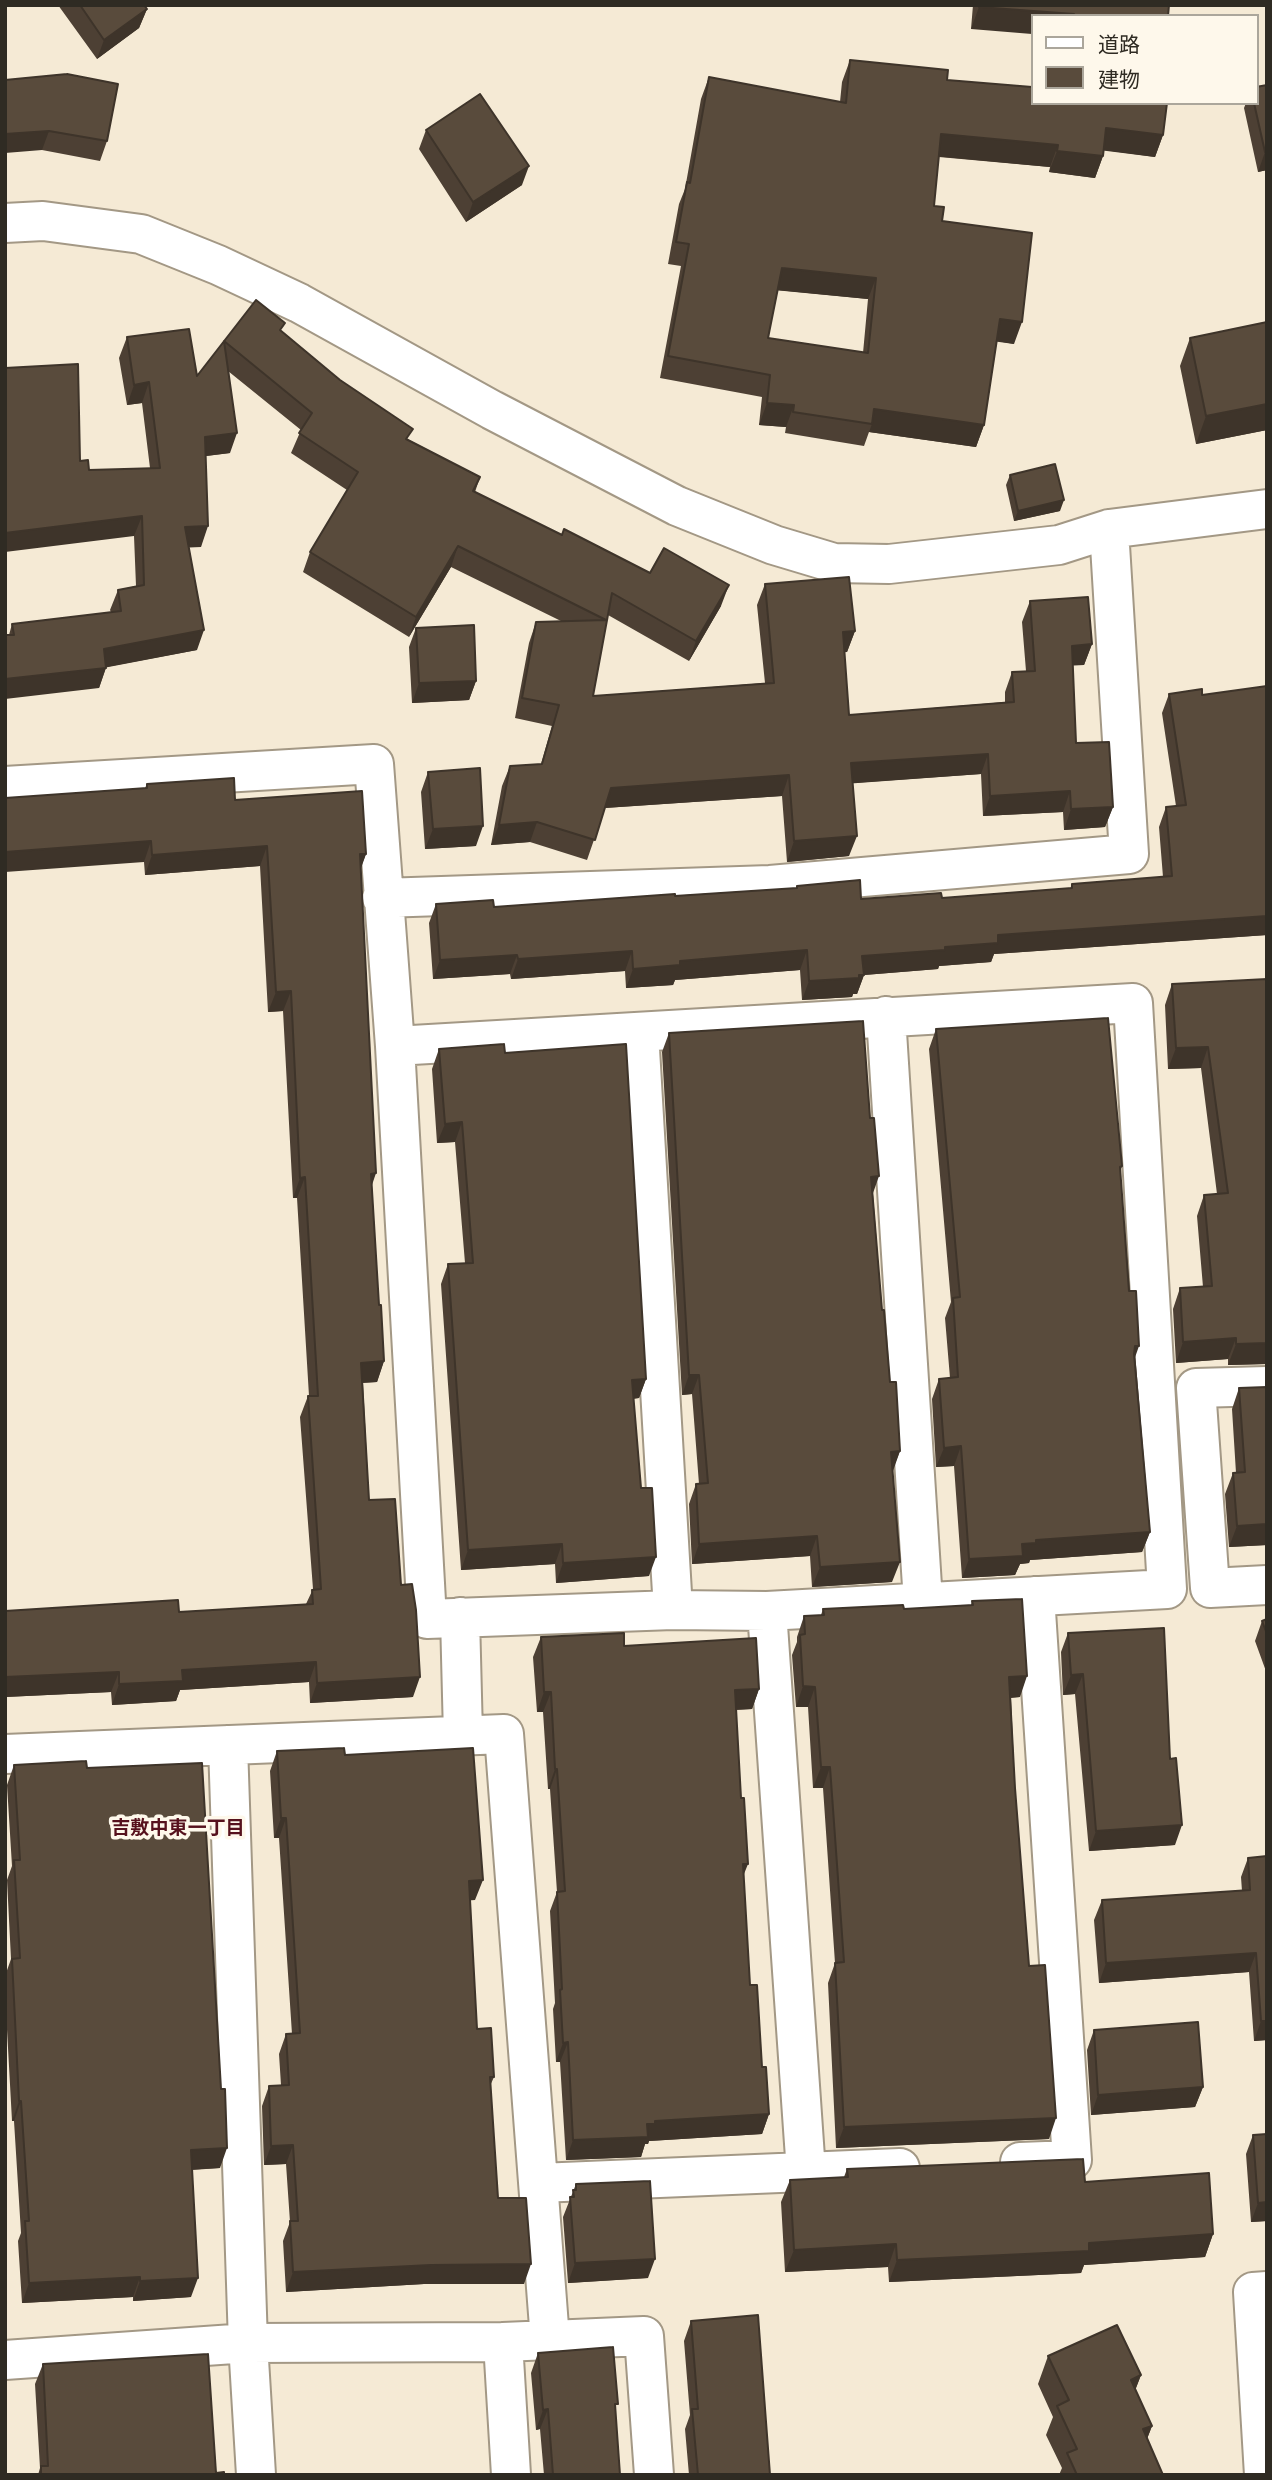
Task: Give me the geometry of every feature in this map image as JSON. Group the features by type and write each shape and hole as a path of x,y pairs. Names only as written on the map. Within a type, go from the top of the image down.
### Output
{"street":[{"path":"5,223 43,221 141,234 218,265 299,303 492,411 677,506 775,545 835,563 890,564 1059,545 1109,529 1267,509"},
{"path":"382,898 770,885 1129,854 1109,529"},
{"path":"5,786 374,764 382,898 396,1046 427,1619 673,1610 767,1611 1167,1589 1133,1003 396,1046"},
{"path":"886,1016 923,1602"},
{"path":"639,1032 673,1610"},
{"path":"1267,1386 1196,1388 1210,1588 1267,1585"},
{"path":"992,2164 1072,2160 1035,1596"},
{"path":"767,1611 806,2172"},
{"path":"460,1618 463,1735"},
{"path":"5,1754 504,1734 550,2340"},
{"path":"228,1745 248,2343 256,2475"},
{"path":"539,2183 939,2166"},
{"path":"1264,2475 1253,2292 1267,2291"},
{"path":"5,2360 248,2343 503,2342 644,2336 654,2475"},
{"path":"503,2342 511,2475"}],"building":[{"path":"80,5 144,5 147,9 104,40"},
{"path":"1169,5 1168,14 1074,14 979,7"},
{"path":"850,60 948,70 947,80 1030,87 1030,105 1167,105 1163,135 1106,128 1103,156 1057,151 1058,145 941,134 934,206 944,207 942,221 1032,233 1022,322 1000,319 984,425 874,409 872,424 793,412 794,405 767,403 770,375 668,356 689,244 676,242 687,182 690,183 709,77 846,103","holes":["782,268 876,278 868,353 768,338"]},
{"path":"67,74 118,84 107,141 49,131 5,134 5,80"},
{"path":"1267,85 1265,152 1254,105 1258,105 1258,87"},
{"path":"480,94 529,166 473,202 426,130"},
{"path":"256,300 285,323 280,330 340,380 413,429 406,439 480,477 473,491 562,535 564,529 650,573 664,548 729,585 696,641 612,593 593,696 774,683 765,584 849,577 855,631 843,632 849,715 1014,702 1012,672 1035,671 1030,601 1088,597 1092,644 1072,646 1076,743 1109,742 1113,807 1071,809 1070,791 990,796 988,754 851,763 857,836 794,841 789,775 611,788 595,840 537,822 499,825 510,766 542,764 559,705 522,698 536,622 606,620 458,546 416,617 310,552 358,472 299,433 312,413 224,341"},
{"path":"1267,322 1267,404 1206,416 1190,338"},
{"path":"189,329 197,376 224,341 237,433 205,437 208,526 185,527 204,630 104,649 106,668 5,679 5,635 14,635 12,624 121,611 118,590 144,585 142,516 5,533 5,368 78,364 80,461 88,460 89,470 160,468 149,382 134,385 127,337"},
{"path":"1055,464 1064,500 1018,511 1010,475"},
{"path":"474,625 476,681 419,683 416,628"},
{"path":"1267,686 1267,916 998,935 998,943 862,956 864,975 859,975 859,978 809,981 807,950 680,961 680,965 633,969 632,951 518,959 517,955 440,960 436,904 493,900 494,907 797,888 860,880 861,899 941,893 942,898 1072,888 1072,884 1172,876 1166,807 1186,805 1169,694 1202,689 1202,695"},
{"path":"480,768 483,826 433,829 428,772"},
{"path":"234,778 235,800 362,791 366,854 360,854 376,1173 371,1174 384,1361 361,1363 369,1500 395,1499 401,1585 412,1584 420,1677 317,1683 316,1662 182,1670 183,1681 119,1684 119,1672 5,1677 5,1611 178,1600 179,1612 313,1604 312,1590 321,1589 308,1396 318,1396 305,1177 300,1178 291,991 276,992 267,846 152,855 151,841 5,852 5,798 147,788 147,784"},
{"path":"1267,979 1267,1343 1236,1344 1236,1338 1183,1342 1180,1288 1212,1286 1204,1195 1228,1193 1208,1047 1176,1048 1172,984"},
{"path":"1108,1018 1122,1166 1129,1291 1136,1291 1139,1346 1135,1346 1134,1354 1150,1532 1036,1540 1036,1543 1022,1544 1023,1556 969,1559 961,1446 944,1448 939,1379 958,1377 953,1298 960,1297 936,1029"},
{"path":"863,1021 870,1118 874,1118 879,1176 871,1177 882,1310 890,1382 896,1382 900,1451 891,1452 900,1562 820,1567 817,1536 699,1544 696,1484 708,1483 699,1375 689,1375 669,1033"},
{"path":"504,1044 505,1053 626,1044 646,1379 632,1380 641,1488 652,1488 656,1557 563,1563 562,1544 468,1550 448,1264 473,1263 462,1122 445,1124 439,1049"},
{"path":"1267,1387 1267,1524 1237,1526 1233,1473 1245,1472 1239,1388"},
{"path":"1022,1599 1027,1676 1009,1677 1015,1788 1029,1966 1045,1965 1056,2118 844,2127 835,1963 844,1962 830,1767 821,1767 815,1687 803,1686 800,1635 805,1634 804,1616 824,1615 823,1609 903,1605 904,1609 973,1605 972,1601"},
{"path":"1267,1619 1267,1634 1262,1621"},
{"path":"1164,1628 1170,1759 1176,1758 1182,1825 1096,1831 1083,1674 1071,1675 1068,1633"},
{"path":"624,1633 624,1646 756,1638 759,1689 735,1690 748,1864 743,1864 750,1985 757,1985 762,2067 766,2067 769,2114 655,2121 655,2124 647,2124 648,2137 573,2140 568,2042 563,2043 560,1990 557,1892 565,1891 551,1692 544,1692 541,1637"},
{"path":"344,1748 345,1755 473,1748 483,1880 469,1881 477,2029 491,2028 494,2077 490,2077 498,2198 526,2198 531,2264 431,2265 293,2272 290,2221 298,2221 293,2145 271,2146 269,2086 289,2085 286,2034 300,2033 286,1818 281,1818 277,1751"},
{"path":"86,1761 87,1768 202,1763 221,2089 225,2089 227,2148 191,2150 198,2278 140,2281 140,2277 29,2283 25,2221 29,2221 19,2101 12,1959 20,1958 14,1860 20,1860 14,1765"},
{"path":"1267,1856 1267,2021 1261,2021 1256,1953 1106,1963 1102,1900 1250,1890 1248,1858"},
{"path":"1198,2022 1203,2087 1098,2095 1094,2030"},
{"path":"1267,2134 1267,2202 1258,2203 1253,2135"},
{"path":"1083,2159 1085,2182 1209,2173 1213,2234 1089,2243 1089,2251 897,2260 896,2244 794,2250 790,2180 848,2177 847,2169"},
{"path":"650,2181 655,2259 575,2263 570,2197 574,2197 576,2184"},
{"path":"758,2315 770,2475 698,2475 692,2409 698,2409 691,2321"},
{"path":"1117,2325 1141,2375 1131,2380 1152,2426 1143,2429 1163,2475 1077,2475 1067,2453 1077,2449 1057,2406 1069,2400 1048,2356"},
{"path":"613,2347 620,2475 553,2475 548,2409 543,2410 538,2353"},
{"path":"208,2354 216,2473 224,2472 224,2475 41,2475 41,2466 48,2466 43,2364"}],"district":[{"name":"吉敷中東一丁目","path":"178,1829"}]}
